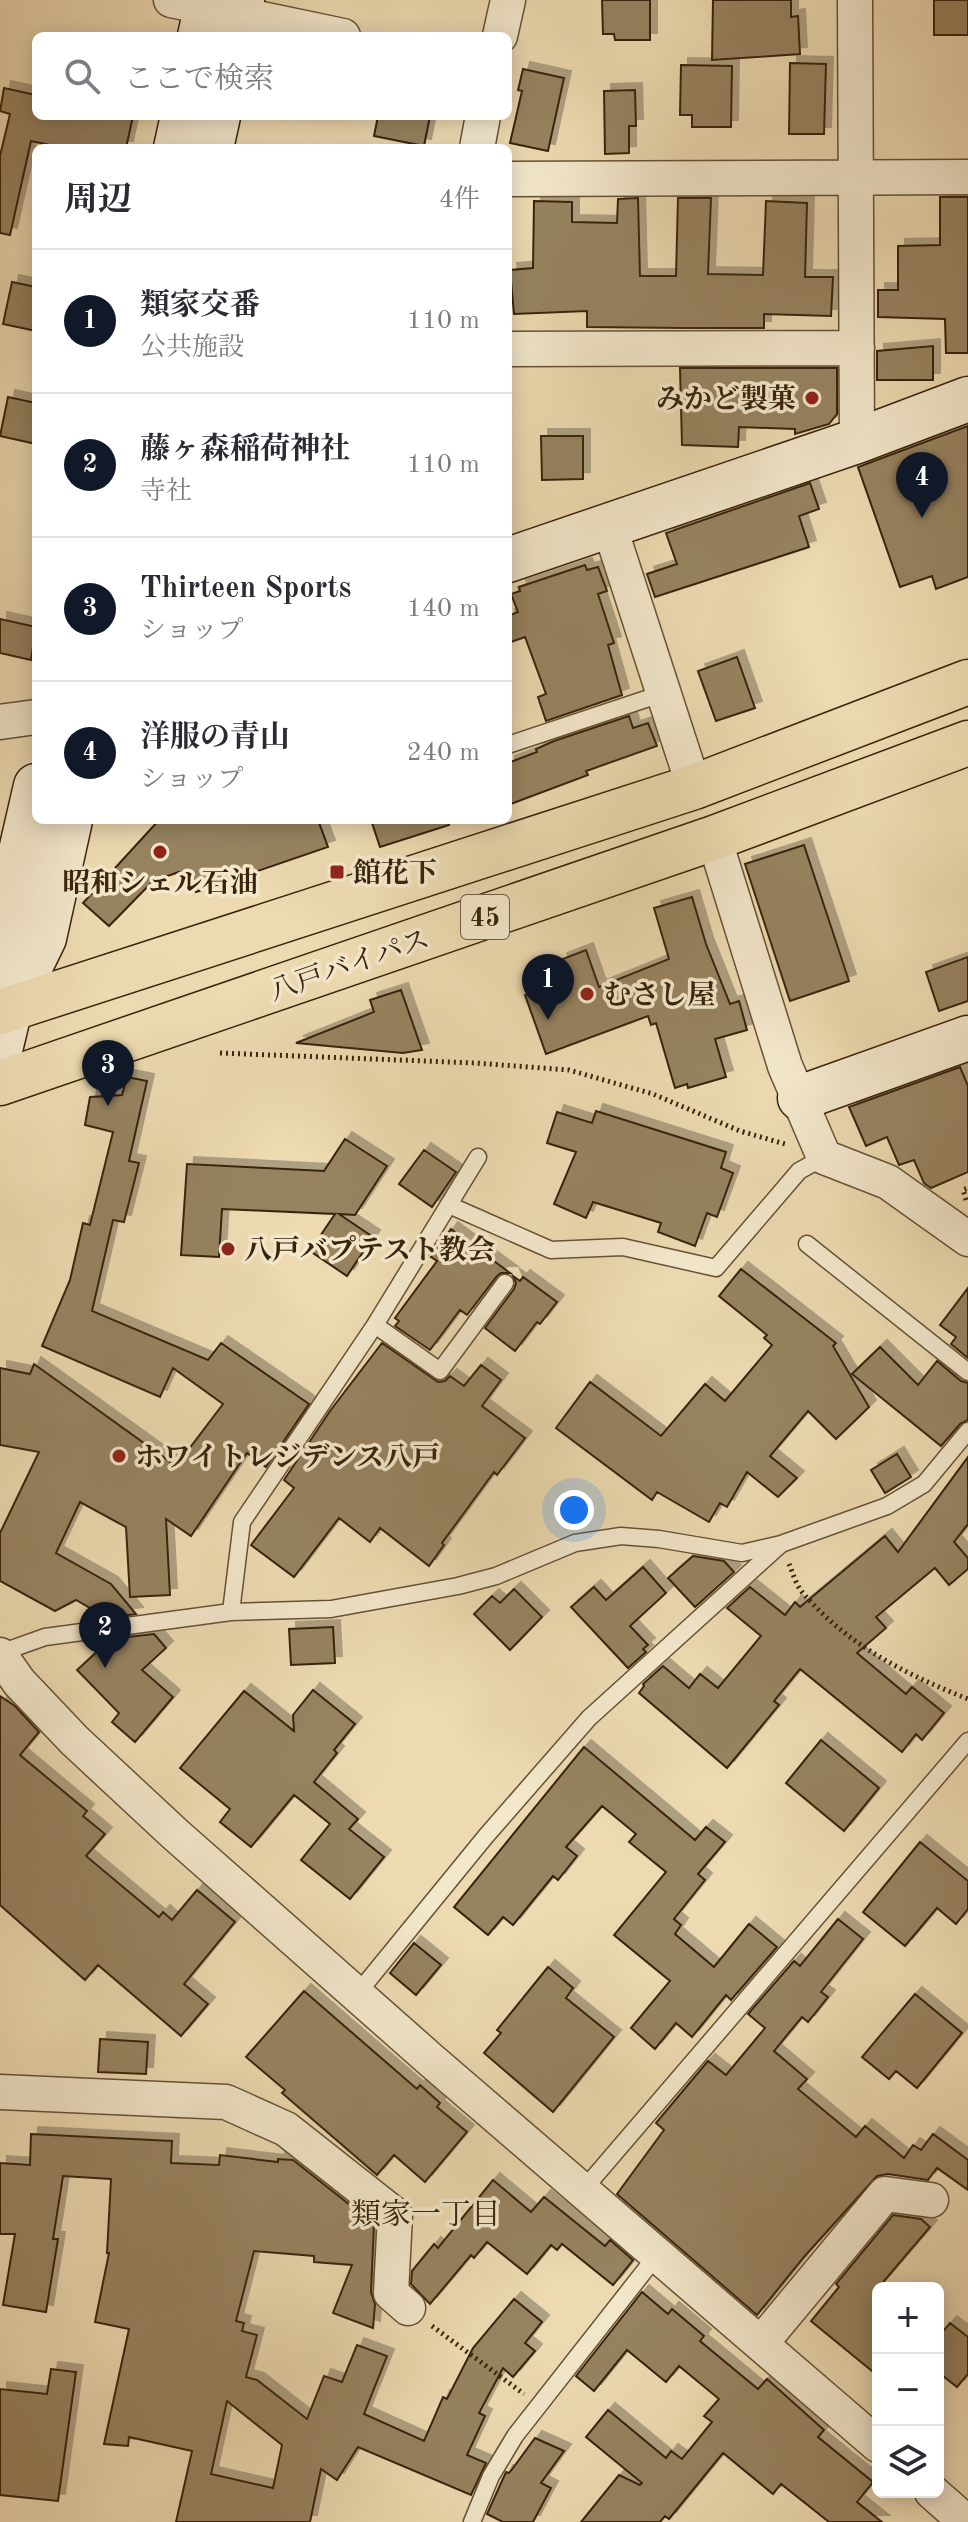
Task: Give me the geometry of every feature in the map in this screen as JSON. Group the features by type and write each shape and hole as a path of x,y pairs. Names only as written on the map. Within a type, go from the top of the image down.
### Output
{"highway":[{"name":"45","path":"3,1010 694,787 968,682"},
{"name":"八戸バイパス","path":"0,1083 714,838 968,743"}],"street":[{"path":"501,32 508,0"},
{"path":"855,0 857,441"},
{"path":"215,13 321,32"},
{"path":"177,144 182,120"},
{"path":"212,144 217,120"},
{"path":"478,144 482,120"},
{"path":"512,179 968,177"},
{"path":"512,349 857,348"},
{"path":"512,559 857,441 968,399"},
{"path":"609,525 694,787"},
{"path":"0,722 32,718"},
{"path":"0,1050 12,890 32,803"},
{"path":"3,1010 44,938 69,824"},
{"path":"714,838 785,1066 824,1157 888,1182 959,1223"},
{"path":"800,1098 968,1038"},
{"path":"0,1654 19,1682 74,1740 175,1834 872,2440"},
{"path":"0,2092 226,2102 286,2129 395,2215 391,2293 408,2308"},
{"path":"762,2342 885,2194 931,2200"},
{"path":"939,2498 966,2522"}],"lane":[{"path":"512,744 664,693"},
{"path":"231,1612 242,1522 375,1325 478,1157"},
{"path":"449,1205 551,1250 623,1247 716,1268 799,1171 824,1157"},
{"path":"807,1244 968,1372"},
{"path":"375,1325 440,1371 505,1283"},
{"path":"0,1654 45,1637 231,1612 331,1609 458,1586 496,1576 575,1543 621,1536 742,1553 781,1544 887,1506 924,1484 968,1431"},
{"path":"357,1994 486,1836 589,1718 781,1544"},
{"path":"583,2190 968,1741"},
{"path":"472,2522 491,2476 515,2436 657,2255"}],"path":[{"path":"220,1053 475,1063 569,1070 653,1094 740,1131 824,1157"},
{"path":"781,1544 801,1590 863,1649 925,1682 968,1699"},
{"path":"408,2308 538,2404"}],"building":[{"path":"602,0 650,0 650,40 615,40 614,34 603,34"},
{"path":"713,0 791,0 791,17 798,16 800,54 712,60"},
{"path":"934,0 968,0 968,35 934,35"},
{"path":"790,63 826,64 824,134 789,134"},
{"path":"681,65 732,66 731,127 692,127 692,115 680,115"},
{"path":"523,69 564,78 548,151 510,143 522,91 518,90"},
{"path":"4,88 32,94 32,120 132,120 127,144 45,144 31,141 10,235 0,233 0,156 10,114 0,111"},
{"path":"635,90 636,126 629,126 629,153 605,154 604,91"},
{"path":"377,120 429,120 424,144 374,136"},
{"path":"940,197 968,197 968,353 946,353 945,319 878,317 878,290 898,290 898,246 940,245"},
{"path":"638,198 640,276 676,276 678,198 711,198 708,274 763,275 766,201 807,203 805,277 833,277 831,316 764,314 764,328 682,328 587,327 587,311 514,314 512,270 533,268 534,201 572,202 572,222 617,223 618,199"},
{"path":"12,282 32,286 32,330 3,324"},
{"path":"933,346 933,380 877,380 877,351"},
{"path":"680,368 837,368 837,414 829,424 795,434 795,429 739,427 738,447 682,445"},
{"path":"8,397 32,402 32,443 0,436"},
{"path":"968,426 968,577 936,589 932,576 900,587 858,467"},
{"path":"541,436 583,436 583,479 542,480"},
{"path":"810,483 819,509 799,516 809,547 655,597 647,574 677,564 666,533"},
{"path":"585,565 587,570 598,567 607,591 598,594 614,643 608,645 622,695 546,721 538,697 546,694 525,637 512,642 512,614 518,612 512,594 520,591 519,587"},
{"path":"0,619 32,626 31,660 0,653"},
{"path":"737,657 755,708 716,721 698,671"},
{"path":"629,716 633,728 648,723 657,746 586,771 588,775 512,804 512,761 537,752 536,749"},
{"path":"155,824 319,824 328,847 196,892 179,872 153,881 109,926 83,903"},
{"path":"372,824 449,824 449,825 380,847"},
{"path":"804,845 849,981 790,1001 745,864"},
{"path":"692,897 706,944 730,1004 739,1001 747,1030 715,1039 726,1077 688,1088 687,1084 675,1088 656,1023 651,1025 648,1016 546,1054 525,995 567,980 560,960 586,950 599,987 669,959 654,908"},
{"path":"968,957 968,1001 939,1011 926,972"},
{"path":"401,990 422,1050 403,1053 296,1043 374,1012 370,1000"},
{"path":"960,1067 968,1086 968,1172 931,1188 924,1183 914,1160 899,1165 887,1137 866,1146 849,1107"},
{"path":"127,1077 147,1081 129,1161 139,1163 124,1222 113,1220 92,1311 208,1360 221,1343 309,1404 266,1467 247,1453 191,1536 166,1519 170,1595 130,1597 126,1527 80,1502 56,1553 111,1584 136,1614 107,1618 76,1600 55,1611 0,1581 0,1533 39,1452 0,1445 0,1368 30,1374 34,1364 176,1466 223,1404 173,1368 160,1397 42,1346 70,1280 83,1223 90,1225 113,1132 85,1125 90,1097 122,1095"},
{"path":"596,1111 726,1152 721,1168 733,1173 717,1217 707,1213 695,1246 658,1232 661,1223 593,1202 586,1218 554,1204 576,1152 547,1143 557,1112 592,1123"},
{"path":"345,1139 387,1166 355,1215 339,1214 373,1237 347,1276 310,1251 335,1214 222,1209 219,1257 181,1255 187,1164 324,1171"},
{"path":"424,1150 456,1172 432,1207 399,1184"},
{"path":"451,1229 510,1273 497,1276 467,1315 460,1310 430,1350 395,1326 399,1321 395,1318 437,1261 431,1257"},
{"path":"741,1269 836,1343 833,1346 869,1407 836,1439 808,1411 770,1456 797,1478 778,1497 747,1472 727,1507 720,1503 709,1522 657,1492 652,1500 556,1428 590,1382 661,1436 705,1384 725,1401 772,1345 764,1338 767,1335 719,1296"},
{"path":"513,1276 520,1281 523,1277 557,1302 515,1351 485,1328 514,1289 516,1283"},
{"path":"968,1288 968,1358 951,1344 956,1337 940,1325"},
{"path":"382,1343 438,1382 450,1376 464,1386 481,1365 501,1380 482,1406 525,1438 497,1475 494,1472 429,1566 380,1528 370,1542 339,1518 294,1577 251,1545 294,1488 284,1480 330,1411"},
{"path":"880,1347 918,1385 937,1361 961,1381 968,1383 968,1420 960,1424 941,1446 852,1374"},
{"path":"897,1454 911,1477 885,1493 871,1470"},
{"path":"968,1457 968,1524 954,1542 968,1558 968,1569 949,1585 935,1568 876,1617 886,1628 857,1653 906,1694 912,1687 944,1713 922,1740 916,1734 902,1752 800,1669 774,1701 779,1705 727,1768 639,1693 643,1684 663,1666 689,1688 700,1674 718,1688 761,1636 727,1608 750,1587 785,1615 795,1602 800,1607 885,1536 898,1552"},
{"path":"693,1556 724,1561 734,1572 695,1607 668,1578"},
{"path":"643,1567 666,1593 630,1626 648,1645 643,1649 646,1652 628,1668 571,1607 594,1587 606,1600"},
{"path":"514,1589 542,1617 510,1650 474,1614 492,1596 500,1603"},
{"path":"333,1627 335,1663 291,1665 289,1629"},
{"path":"154,1634 166,1648 142,1670 173,1697 135,1742 112,1722 119,1713 77,1670 111,1639"},
{"path":"313,1690 355,1724 314,1782 358,1819 349,1829 384,1857 350,1899 301,1860 330,1824 294,1795 251,1847 220,1822 230,1809 180,1768 244,1691 294,1731 293,1715"},
{"path":"0,1696 15,1706 39,1732 20,1755 87,1811 83,1816 105,1834 86,1856 159,1917 163,1912 172,1920 197,1890 235,1922 184,1984 208,2004 181,2036 98,1965 85,1980 0,1905"},
{"path":"821,1740 879,1788 844,1831 786,1783"},
{"path":"584,1747 695,1840 706,1827 725,1842 698,1874 705,1880 674,1919 681,1925 675,1934 714,1967 749,1924 777,1947 731,2000 726,1995 692,2037 676,2023 655,2049 631,2028 670,1981 614,1935 666,1872 629,1842 636,1834 602,1806 566,1847 577,1856 558,1880 553,1876 513,1925 503,1917 488,1935 454,1907"},
{"path":"920,1842 968,1881 968,1909 956,1924 937,1908 905,1946 863,1912"},
{"path":"838,1919 863,1939 821,1992 828,1997 808,2022 802,2017 774,2051 807,2079 798,2089 856,2137 865,2126 904,2158 913,2145 921,2150 933,2134 968,2160 968,2190 937,2168 928,2180 888,2174 877,2176 803,2258 757,2315 617,2194 664,2130 656,2123 708,2061 726,2075 765,2028 748,2014 794,1961 800,1966"},
{"path":"414,1943 441,1965 416,1995 390,1973"},
{"path":"548,1967 573,1988 566,1998 614,2037 553,2112 484,2053 501,2033 497,2030"},
{"path":"304,1991 417,2089 420,2085 440,2103 437,2107 467,2132 425,2182 394,2155 377,2175 282,2093 285,2090 246,2057"},
{"path":"915,1994 962,2033 917,2088 896,2071 889,2079 862,2057"},
{"path":"100,2039 148,2042 146,2074 98,2072"},
{"path":"31,2134 172,2141 171,2163 219,2165 220,2155 278,2162 278,2159 293,2160 374,2224 373,2328 333,2313 352,2265 314,2262 314,2256 254,2251 236,2321 244,2323 242,2331 257,2335 246,2377 257,2380 307,2419 324,2376 342,2382 357,2345 387,2356 364,2414 424,2441 443,2397 447,2399 473,2348 514,2299 542,2322 525,2343 535,2351 513,2377 503,2368 479,2413 485,2416 467,2455 486,2463 471,2495 358,2447 337,2480 321,2469 310,2522 176,2522 192,2451 129,2437 128,2446 104,2444 129,2329 95,2322 109,2253 111,2179 63,2176 53,2239 58,2239 46,2312 3,2305 15,2234 0,2234 0,2163 30,2165","holes":["227,2401 282,2445 273,2488 211,2474"]},
{"path":"493,2180 531,2212 544,2197 605,2246 610,2240 633,2260 613,2285 562,2244 557,2250 551,2245 527,2274 487,2242 474,2258 471,2255 430,2304 411,2284 412,2271 434,2244 438,2248"},
{"path":"893,2215 921,2219 930,2227 883,2282 872,2282 872,2371 811,2321 839,2287 836,2284"},
{"path":"642,2292 668,2314 672,2309 704,2336 700,2341 758,2389 767,2379 824,2430 818,2437 872,2481 857,2502 882,2522 829,2522 781,2484 773,2494 723,2453 669,2519 665,2516 660,2522 581,2522 619,2475 640,2485 642,2483 586,2437 608,2410 666,2458 671,2451 682,2459 712,2422 704,2416 719,2399 679,2366 666,2382 627,2350 594,2391 576,2376"},
{"path":"950,2323 968,2337 968,2374 957,2387 944,2377 944,2330"},
{"path":"51,2369 76,2372 58,2501 0,2495 0,2389 47,2394"},
{"path":"535,2438 564,2451 541,2483 551,2488 533,2522 503,2522 487,2514 506,2472 509,2473"}],"place":[{"name":"みかど製菓","path":"812,398"},
{"name":"洋服の青山","path":"922,518"},
{"name":"昭和シェル石油","path":"160,852"},
{"name":"館花下","path":"337,872"},
{"name":"むさし屋","path":"587,994"},
{"name":"類家交番","path":"548,1020"},
{"name":"Thirteen Sports","path":"108,1106"},
{"name":"八戸バプテスト教会","path":"228,1249"},
{"name":"ホワイトレジデンス八戸","path":"119,1456"},
{"name":"藤ヶ森稲荷神社","path":"105,1668"}],"district":[{"name":"類家一丁目","path":"426,2214"}]}
